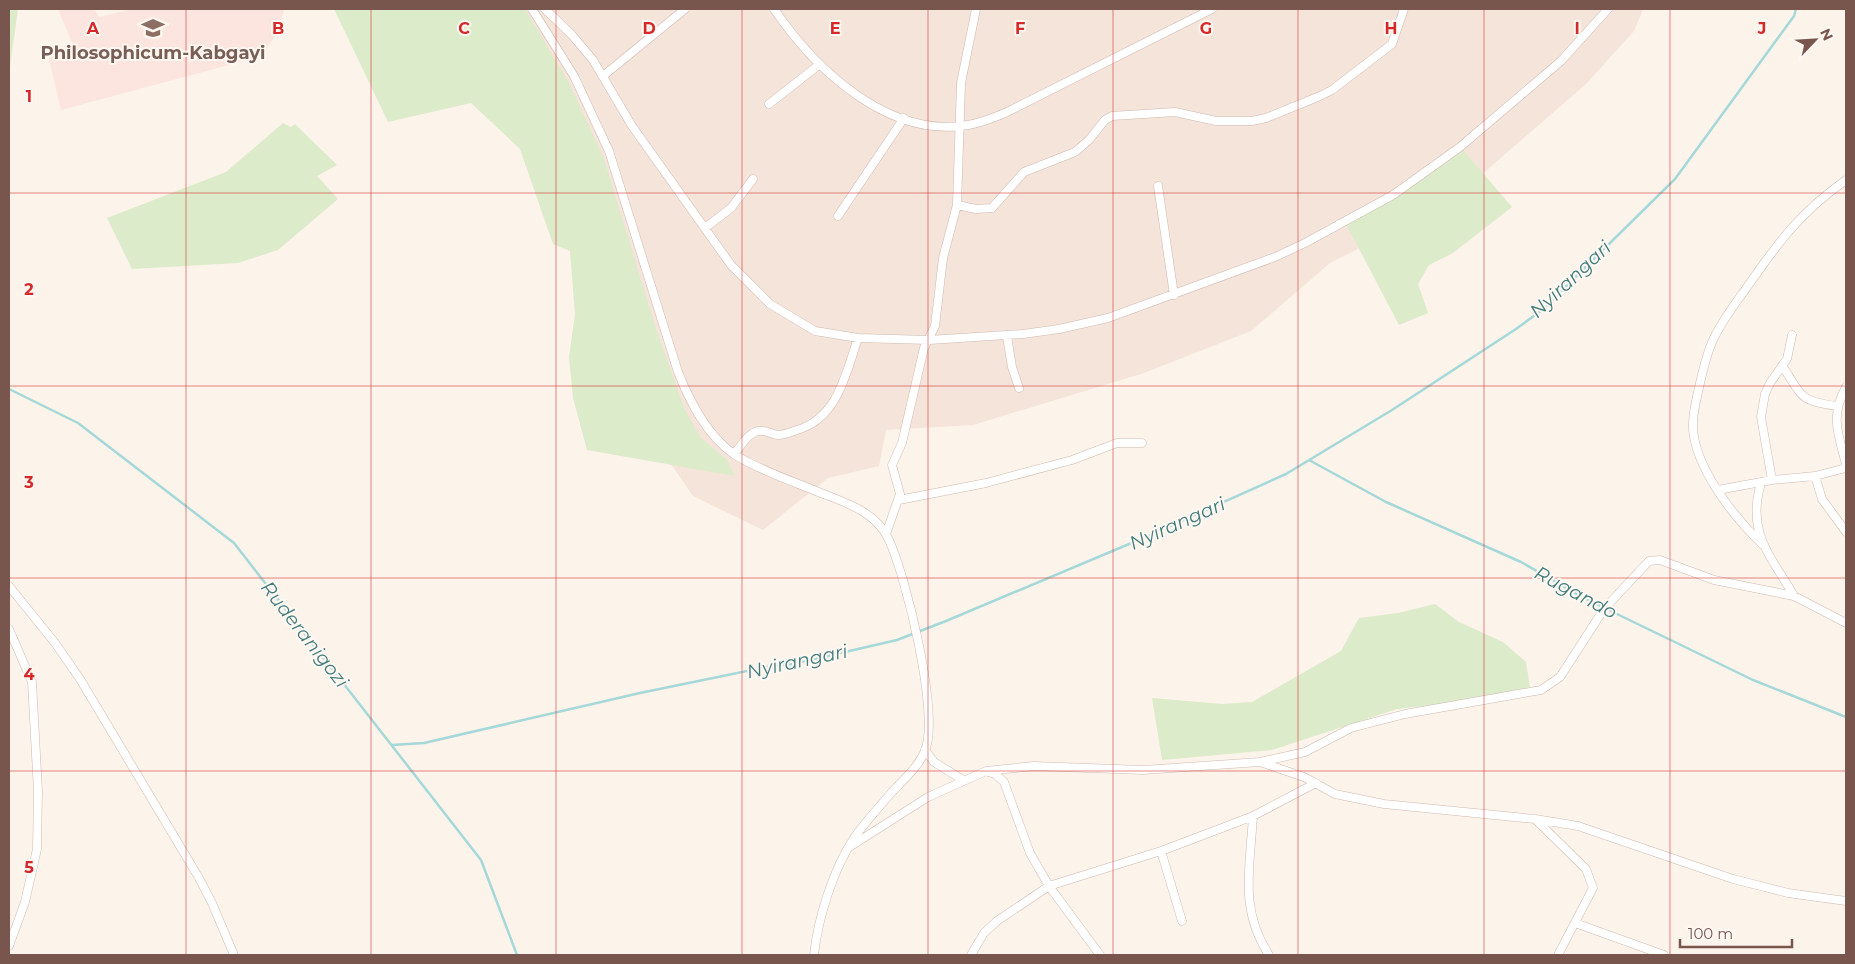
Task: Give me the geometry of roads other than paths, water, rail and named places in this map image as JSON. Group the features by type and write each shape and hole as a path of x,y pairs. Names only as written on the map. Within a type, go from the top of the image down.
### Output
{"street":[{"path":"532,9 574,76 610,152 685,389 706,425 734,454 863,511 886,534 908,595 919,648 929,728 925,750 919,762 882,803 848,849 820,918 814,955"},
{"path":"545,9 572,35 603,76 632,126 731,265 779,312 815,331 858,338 929,340 1007,336 1059,329 1108,318 1274,257 1365,211 1412,182 1460,147 1541,80 1579,42 1608,9"},
{"path":"603,76 685,9"},
{"path":"774,9 798,41 835,78 877,106 904,118 937,126 960,126 984,121 1005,113 1212,9"},
{"path":"886,534 899,500 900,490 892,465 902,443 924,348 935,326 941,266 957,205 961,83 976,9"},
{"path":"957,205 976,209 992,208 1024,172 1075,152 1085,144 1105,120 1118,115 1175,112 1216,121 1252,121 1277,114 1320,96 1332,90 1392,44 1404,9"},
{"path":"769,104 820,64"},
{"path":"838,216 904,118"},
{"path":"705,228 731,208 753,179"},
{"path":"1794,596 1762,544 1740,523 1718,490 1696,446 1693,426 1699,386 1714,339 1723,321 1784,234 1814,204 1846,180"},
{"path":"1158,186 1174,295"},
{"path":"1772,480 1761,417 1762,407 1770,383 1787,360 1792,335"},
{"path":"1007,336 1012,367 1019,388"},
{"path":"734,454 754,432 762,430 779,435 804,428 818,420 830,409 840,390 858,338"},
{"path":"1783,367 1805,399 1812,403 1837,406"},
{"path":"1718,490 1772,480 1816,476 1846,466 1836,415 1837,406 1846,388"},
{"path":"899,500 986,483 1072,460 1117,443 1142,443"},
{"path":"1816,476 1822,499 1846,532"},
{"path":"1761,483 1756,499 1756,515 1762,544"},
{"path":"848,849 928,797 963,780 986,772 1034,766 1143,770 1260,762 1305,752 1351,728 1405,714 1527,693 1551,685 1569,665 1604,609 1649,561 1660,560 1706,578 1794,596 1846,623"},
{"path":"9,586 55,643 80,679 199,878 234,955"},
{"path":"9,629 32,682 38,791 37,849 25,902 9,946"},
{"path":"925,750 934,762 963,780"},
{"path":"1260,762 1316,783 1332,793 1384,804 1535,819 1599,832 1690,866 1748,883 1788,893 1846,902"},
{"path":"986,772 995,774 1004,782 1030,853 1049,886 1100,955"},
{"path":"971,955 984,933 997,921 1049,886 1161,851 1253,816 1316,783"},
{"path":"1253,816 1248,890 1250,912 1255,932 1269,955"},
{"path":"1535,819 1580,863 1591,878 1593,888 1590,897 1558,955"},
{"path":"1161,851 1182,921"},
{"path":"1574,923 1664,955"}],"waterway":[{"name":"Nyirangari","path":"392,745 424,743 640,693 766,667 793,664 897,640 1141,539 1286,474 1392,410 1542,310 1675,179 1794,16 1796,9"},
{"name":"Ruderanigozi","path":"9,389 78,423 234,543 481,860 517,955"},
{"name":"Rugando","path":"1309,460 1386,502 1521,562 1582,597 1753,680 1846,717"}],"place":[{"name":"Philosophicum-Kabgayi","path":"153,28"}]}
